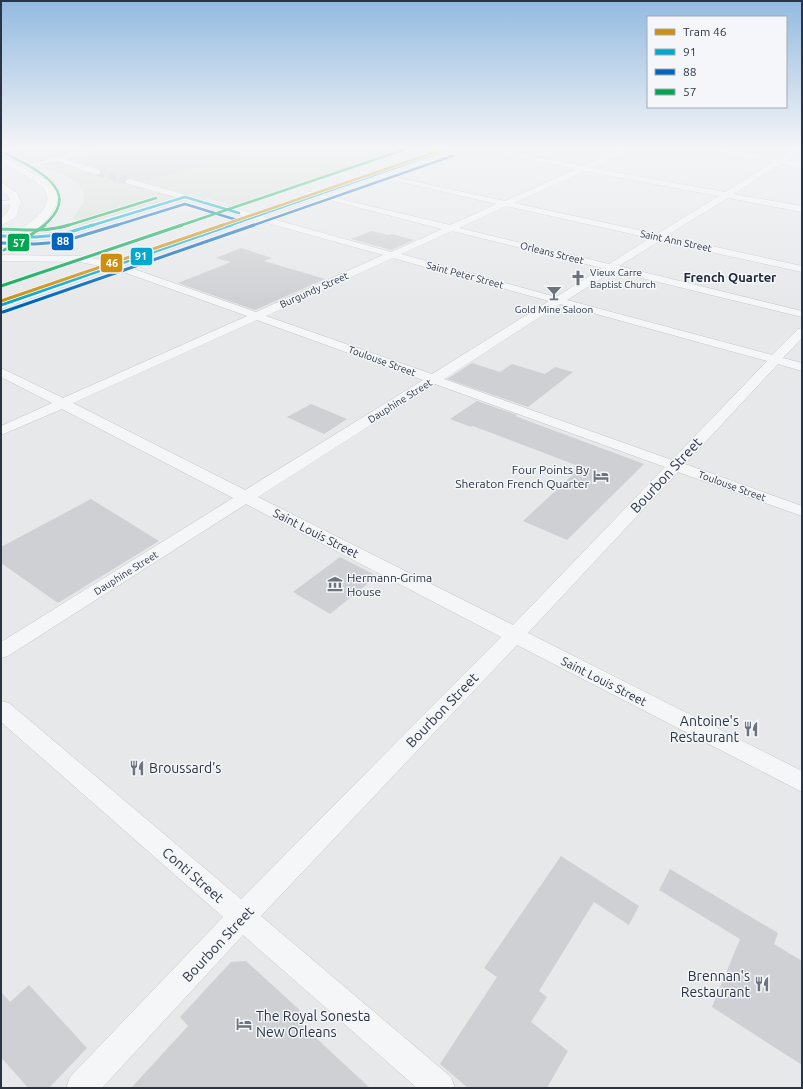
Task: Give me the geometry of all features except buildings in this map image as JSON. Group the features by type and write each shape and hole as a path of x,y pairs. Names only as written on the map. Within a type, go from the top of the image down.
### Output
{"main road":[{"path":"1,244 28,229 48,212 53,200"},
{"path":"1,293 279,200"},
{"path":"1,305 305,200"},
{"path":"16,202 14,210 3,222 8,227 28,229"}],"street":[{"path":"1,236 16,237 60,235 176,200"},
{"name":"Saint Peter Street","path":"195,200 802,367"},
{"name":"Orleans Street","path":"332,200 802,314"},
{"name":"Saint Ann Street","path":"487,200 802,268"},
{"name":"Burgundy Street","path":"1,432 515,200"},
{"name":"Dauphine Street","path":"1,651 720,200"},
{"path":"753,200 802,209"},
{"path":"1,203 16,202"},
{"name":"Toulouse Street","path":"1,258 67,258 98,261 114,265 802,511"},
{"name":"Bourbon Street","path":"81,1088 242,917 515,635 802,331"},
{"name":"Saint Louis Street","path":"1,372 802,782"},
{"name":"Conti Street","path":"1,709 440,1088"}],"shaded area":[{"path":"83,200 168,200 83,224 73,218 83,203"},
{"path":"212,200 255,200 236,206"}],"tram line":[{"name":"46","path":"1,301 296,200"}],"transit line":[{"name":"57","path":"4,250 36,232 46,223 54,214 58,200"},
{"name":"57","path":"1,229 35,230 59,228 150,200"},
{"name":"91","path":"1,236 35,237 60,235 176,200"},
{"name":"91","path":"195,200 239,213"},
{"name":"57","path":"1,286 256,200"},
{"name":"91","path":"1,305 303,200"},
{"name":"88","path":"3,312 326,200"},
{"name":"88","path":"1,243 35,244 61,242 185,204 237,220"}],"place":[{"name":"Vieux Carre Baptist Church","path":"578,278"},
{"name":"Gold Mine Saloon","path":"554,293"},
{"name":"Four Points By Sheraton French Quarter","path":"601,476"},
{"name":"Hermann-Grima House","path":"335,584"},
{"name":"Antoine's Restaurant","path":"751,729"},
{"name":"Broussard’s","path":"137,768"},
{"name":"Brennan's Restaurant","path":"762,984"},
{"name":"The Royal Sonesta New Orleans","path":"244,1024"}],"district":[{"name":"French Quarter","path":"730,277"}]}
